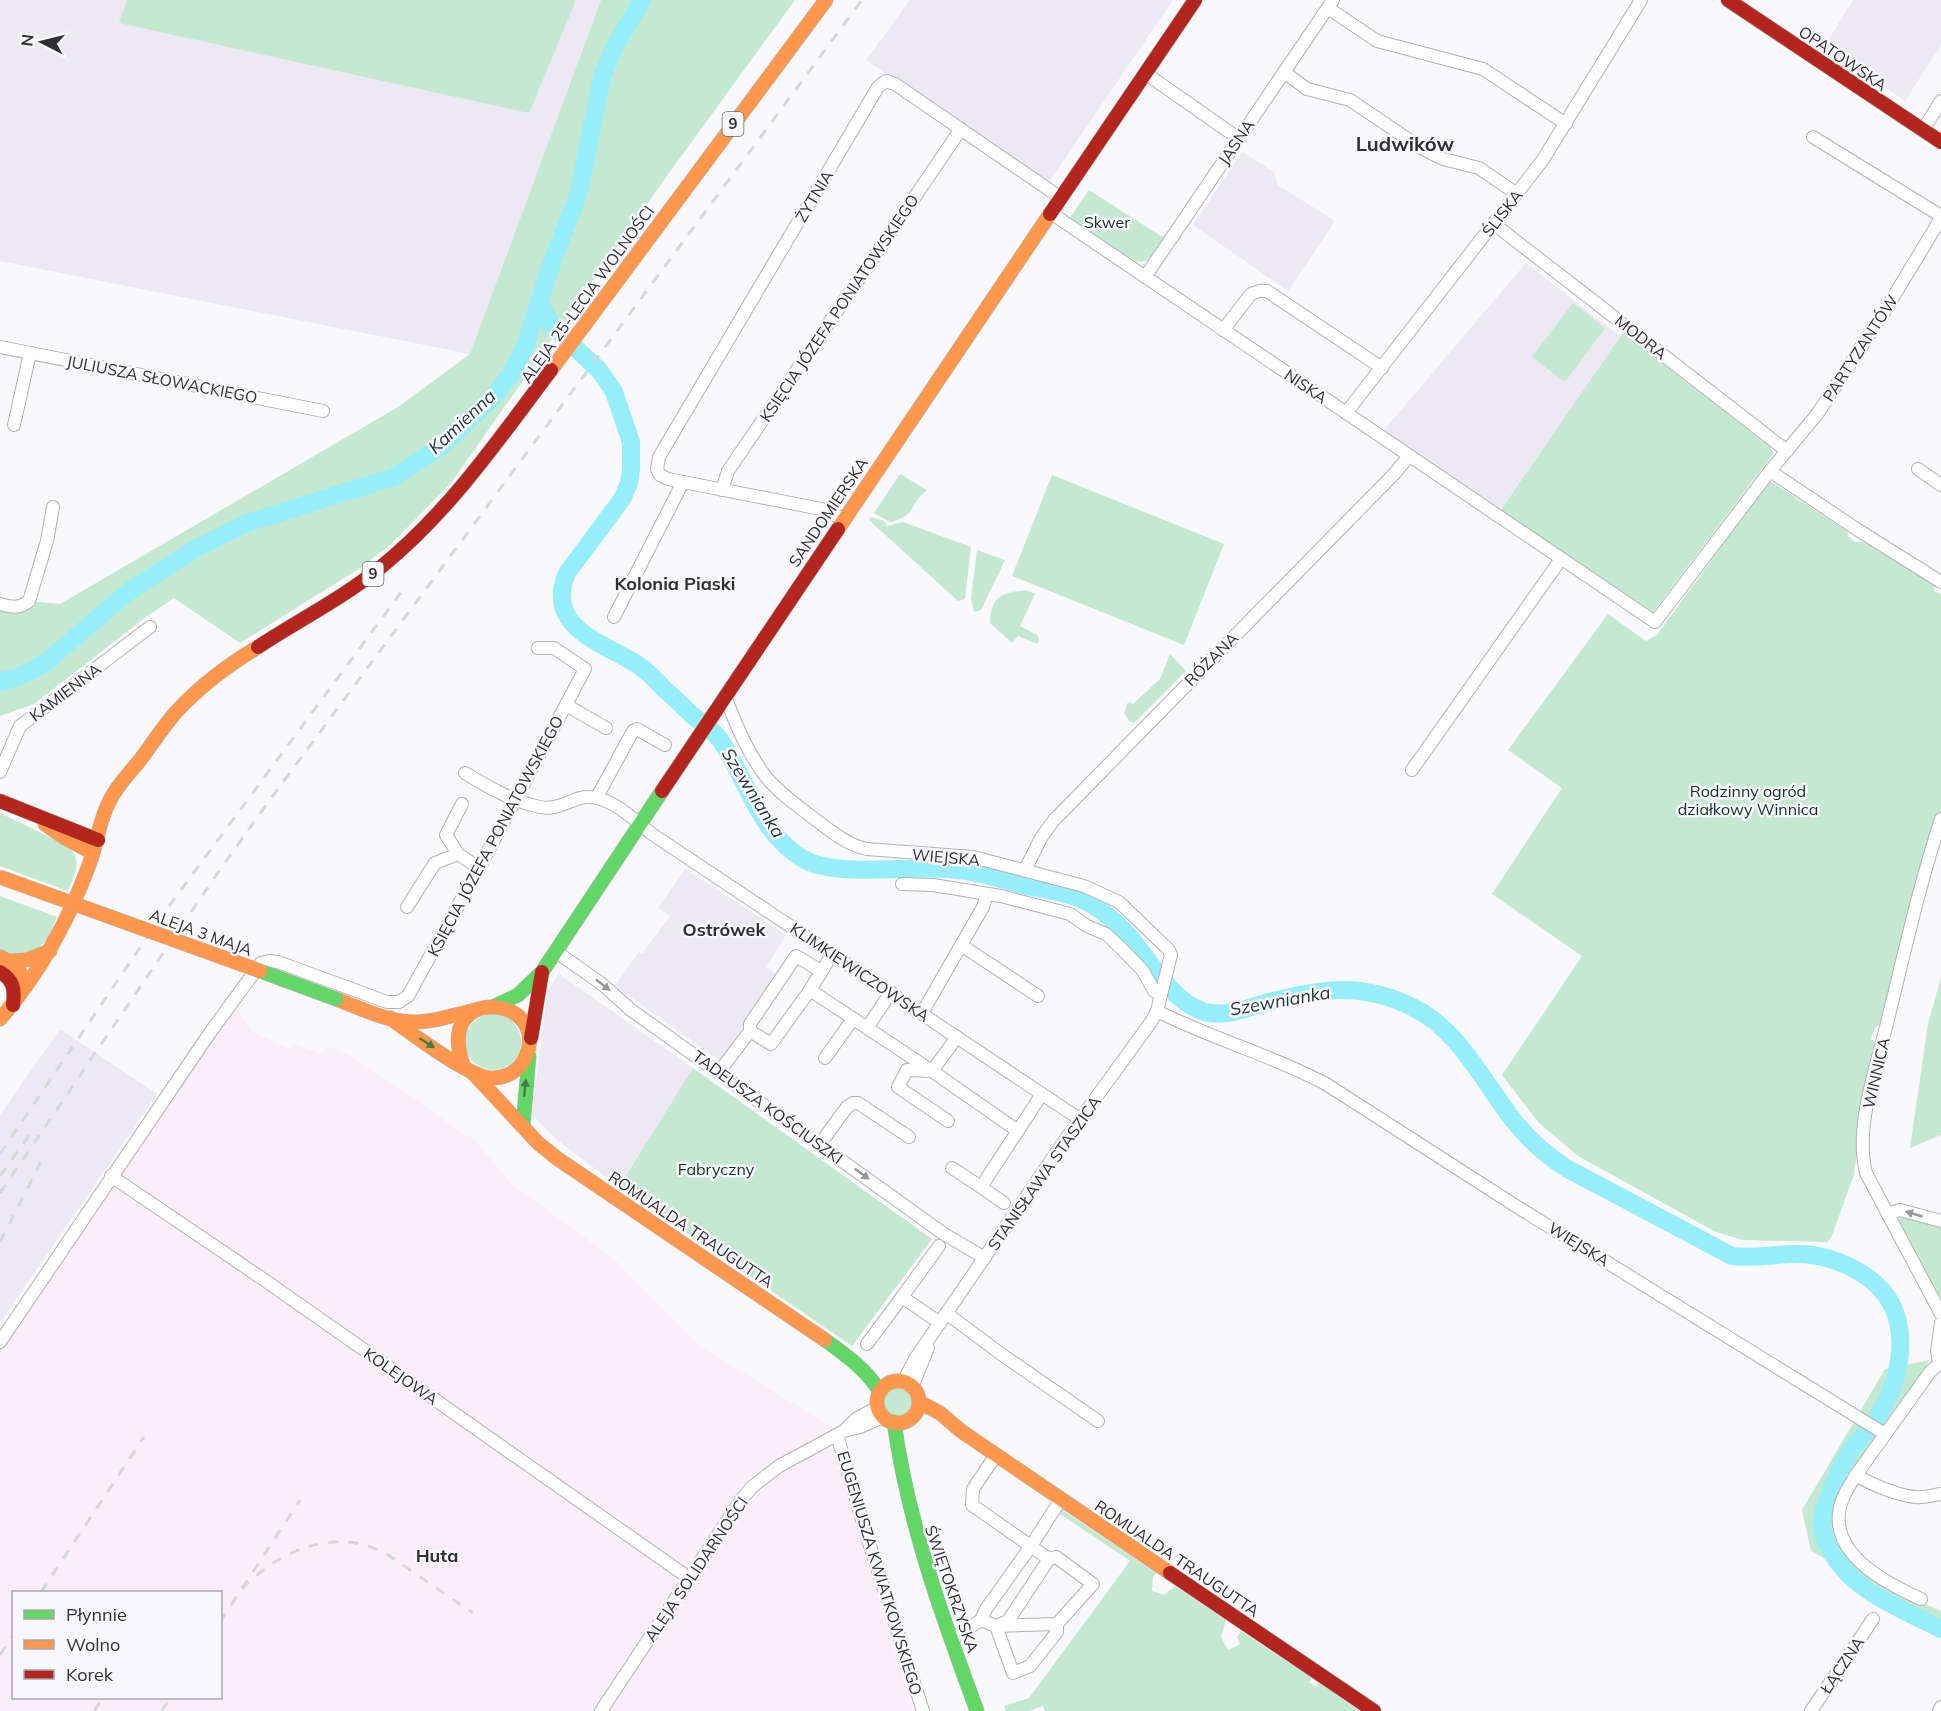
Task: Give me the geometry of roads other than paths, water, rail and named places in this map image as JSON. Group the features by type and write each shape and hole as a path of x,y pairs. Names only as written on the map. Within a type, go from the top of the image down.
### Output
{"main road":[{"name":"ALEJA 25-LECIA WOLNOŚCI","path":"98,840 102,817 122,777 134,768 159,732 197,689 236,659 304,620 357,585 397,555 429,525 474,471 826,0"},
{"name":"SANDOMIERSKA","path":"495,1006 518,995 542,972 843,519 1195,0"},
{"name":"OPATOWSKA","path":"1728,0 1941,142"},
{"path":"0,801 98,840"},
{"path":"32,815 65,838 93,853"},
{"name":"9","path":"0,1019 13,1005 50,951 70,910 98,840"},
{"name":"ALEJA 3 MAJA","path":"0,877 390,1018 419,1022 477,1010"},
{"path":"5,959 26,960 50,951"},
{"path":"5,959 19,969 26,986"},
{"path":"0,972 9,977 13,983 15,991 13,1005"},
{"name":"SANDOMIERSKA","path":"529,1047 542,972"},
{"path":"523,1126 529,1047 529,1034 521,1019 508,1009 495,1006 477,1010 464,1020 457,1035 458,1051 469,1070 483,1078 494,1079 510,1075 522,1065 529,1047"},
{"name":"ALEJA 3 MAJA","path":"390,1018 469,1070"},
{"name":"ROMUALDA TRAUGUTTA","path":"469,1070 538,1143 558,1159 845,1354 873,1380 918,1395 918,1407 961,1431 1374,1711"},
{"name":"ŚWIĘTOKRZYSKA","path":"896,1386 878,1397 905,1448 903,1476 910,1515 977,1711"},
{"path":"890,1417 918,1407"}],"street":[{"name":"ŚLISKA","path":"1347,413 1542,161 1641,0"},
{"name":"JASNA","path":"1145,277 1330,4 1377,41 1483,69 1566,124"},
{"path":"1284,72 1307,89 1350,100 1421,148 1443,159 1479,168 1517,194"},
{"path":"1145,73 1238,138"},
{"name":"ŻYTNIA","path":"683,482 660,475 657,468 659,457 878,87 886,81 895,84 1061,198"},
{"path":"1923,130 1941,101"},
{"name":"KSIĘCIA JÓZEFA PONIATOWSKIEGO","path":"722,490 728,471 961,129"},
{"name":"PARTYZANTÓW","path":"1656,622 1770,471 1818,413 1886,309 1941,217 1813,137"},
{"name":"NISKA","path":"1051,213 1347,413 1408,457 1656,622"},
{"name":"MODRA","path":"1494,224 1787,451"},
{"path":"1223,330 1251,294 1255,291 1267,291 1382,368"},
{"name":"JULIUSZA SŁOWACKIEGO","path":"0,347 323,411"},
{"path":"14,425 30,353"},
{"name":"RÓŻANA","path":"1025,870 1041,838 1054,820 1398,470 1408,457"},
{"path":"1918,470 1941,484"},
{"path":"1770,471 1857,530 1941,582"},
{"path":"614,617 683,482 821,508 843,519"},
{"path":"0,604 20,607 29,601 47,540 53,507"},
{"path":"1412,770 1561,559"},
{"name":"KAMIENNA","path":"0,772 21,726 150,627"},
{"name":"KSIĘCIA JÓZEFA PONIATOWSKIEGO","path":"111,1176 261,963 273,961 392,1003 402,1001 408,996 480,868 585,669 554,648 538,648"},
{"name":"WIEJSKA","path":"725,696 740,731 766,777 795,803 847,842 867,849 973,856 1084,886 1119,902 1169,950 1170,961 1157,1011 1300,1070 1326,1084 1519,1208 1885,1434"},
{"path":"566,705 606,728"},
{"path":"465,773 488,787 516,799 550,808 579,798 597,797 633,731 638,729 665,745"},
{"name":"KLIMKIEWICZOWSKA","path":"597,797 607,801 1081,1120"},
{"path":"462,804 446,835 458,854 480,868"},
{"name":"WINNICA","path":"1941,819 1899,973 1863,1134 1863,1161 1866,1173 1941,1314"},
{"path":"407,907 435,863 458,854"},
{"name":"WIEJSKA","path":"902,884 933,885 987,894 1070,914 1087,926 1106,934 1143,971 1154,991 1161,995"},
{"path":"922,1013 983,907 987,894"},
{"path":"961,945 1038,996"},
{"name":"TADEUSZA KOŚCIUSZKI","path":"555,951 602,984 632,1010 944,1234 984,1258"},
{"path":"750,1031 771,1044 810,990 833,953"},
{"path":"718,1072 750,1031 750,1024 796,956 821,971"},
{"path":"810,990 1018,1131"},
{"path":"867,1028 891,993"},
{"name":"STANISŁAWA STASZICA","path":"896,1386 1065,1140 1157,1011"},
{"path":"825,1058 853,1019"},
{"path":"932,1071 957,1037"},
{"path":"932,1071 907,1070 898,1087 948,1121"},
{"path":"981,1187 1042,1094"},
{"path":"820,1144 847,1107 858,1102 909,1137"},
{"path":"952,1168 1004,1203"},
{"path":"0,1342 111,1176"},
{"name":"KOLEJOWA","path":"111,1176 263,1279 689,1578"},
{"path":"1888,1214 1900,1210 1941,1221"},
{"path":"867,1344 939,1246"},
{"path":"902,1297 943,1318 1001,1354 1098,1421"},
{"path":"1921,1599 1887,1582 1859,1560 1842,1537 1839,1512 1847,1489 1856,1475 1930,1372 1940,1363 1937,1351 1941,1323"},
{"name":"ALEJA SOLIDARNOŚCI","path":"601,1711 741,1500 752,1488 779,1466 841,1433 856,1419 890,1417"},
{"name":"EUGENIUSZA KWIATKOWSKIEGO","path":"841,1433 865,1530 923,1711"},
{"path":"996,1455 973,1490 972,1505 1049,1559"},
{"path":"1856,1475 1863,1480 1916,1497 1941,1494"},
{"path":"951,1640 981,1620 986,1609 1061,1499"},
{"path":"1056,1557 1094,1584 1057,1624 1057,1632 1030,1666 1013,1673 996,1626 1008,1621 1049,1559 1056,1557"},
{"name":"ŁĄCZNA","path":"1811,1711 1874,1619"},
{"path":"981,1620 996,1626 1057,1624"}],"waterway":[{"name":"Kamienna","path":"0,682 23,675 45,663 128,592 195,549 247,523 394,477 443,445 493,397 511,374 526,344 549,271 579,192 602,77 614,48 642,0"},
{"name":"Szewnianka","path":"539,302 552,326 605,378 614,392 631,442 629,483 622,499 567,573 562,592 564,608 571,621 582,632 641,667 715,734 730,756 766,822 790,850 805,860 835,868 955,870 1059,892 1082,900 1100,910 1125,931 1171,990 1193,1007 1205,1012 1227,1013 1301,994 1338,990 1374,993 1393,999 1429,1017 1457,1042 1520,1128 1538,1147 1566,1168 1732,1256 1808,1254 1840,1262 1870,1279 1886,1295 1897,1319 1900,1333 1899,1363 1891,1392 1884,1405 1874,1422 1852,1449 1839,1472 1824,1510 1822,1530 1836,1559 1861,1585 1892,1605 1941,1629"}],"railway":[{"path":"0,1193 266,805 862,0"},
{"path":"0,1154 158,921 405,587"},
{"path":"0,1176 31,1133"},
{"path":"0,1242 44,1156"},
{"path":"42,1591 144,1437"},
{"path":"222,1619 300,1500"},
{"path":"242,1589 273,1563 291,1553 329,1542 349,1542 369,1546 388,1555 473,1613"},
{"path":"0,1655 12,1637"},
{"path":"94,1711 102,1699"},
{"path":"162,1711 169,1699"}],"district":[{"name":"Ludwików","path":"1405,144"},
{"name":"Kolonia Piaski","path":"675,584"},
{"name":"Ostrówek","path":"724,930"},
{"name":"Huta","path":"437,1556"}],"park label":[{"name":"Skwer","path":"1107,222"},
{"name":"Rodzinny ogród działkowy Winnica","path":"1748,800"},
{"name":"Fabryczny","path":"716,1169"}]}
